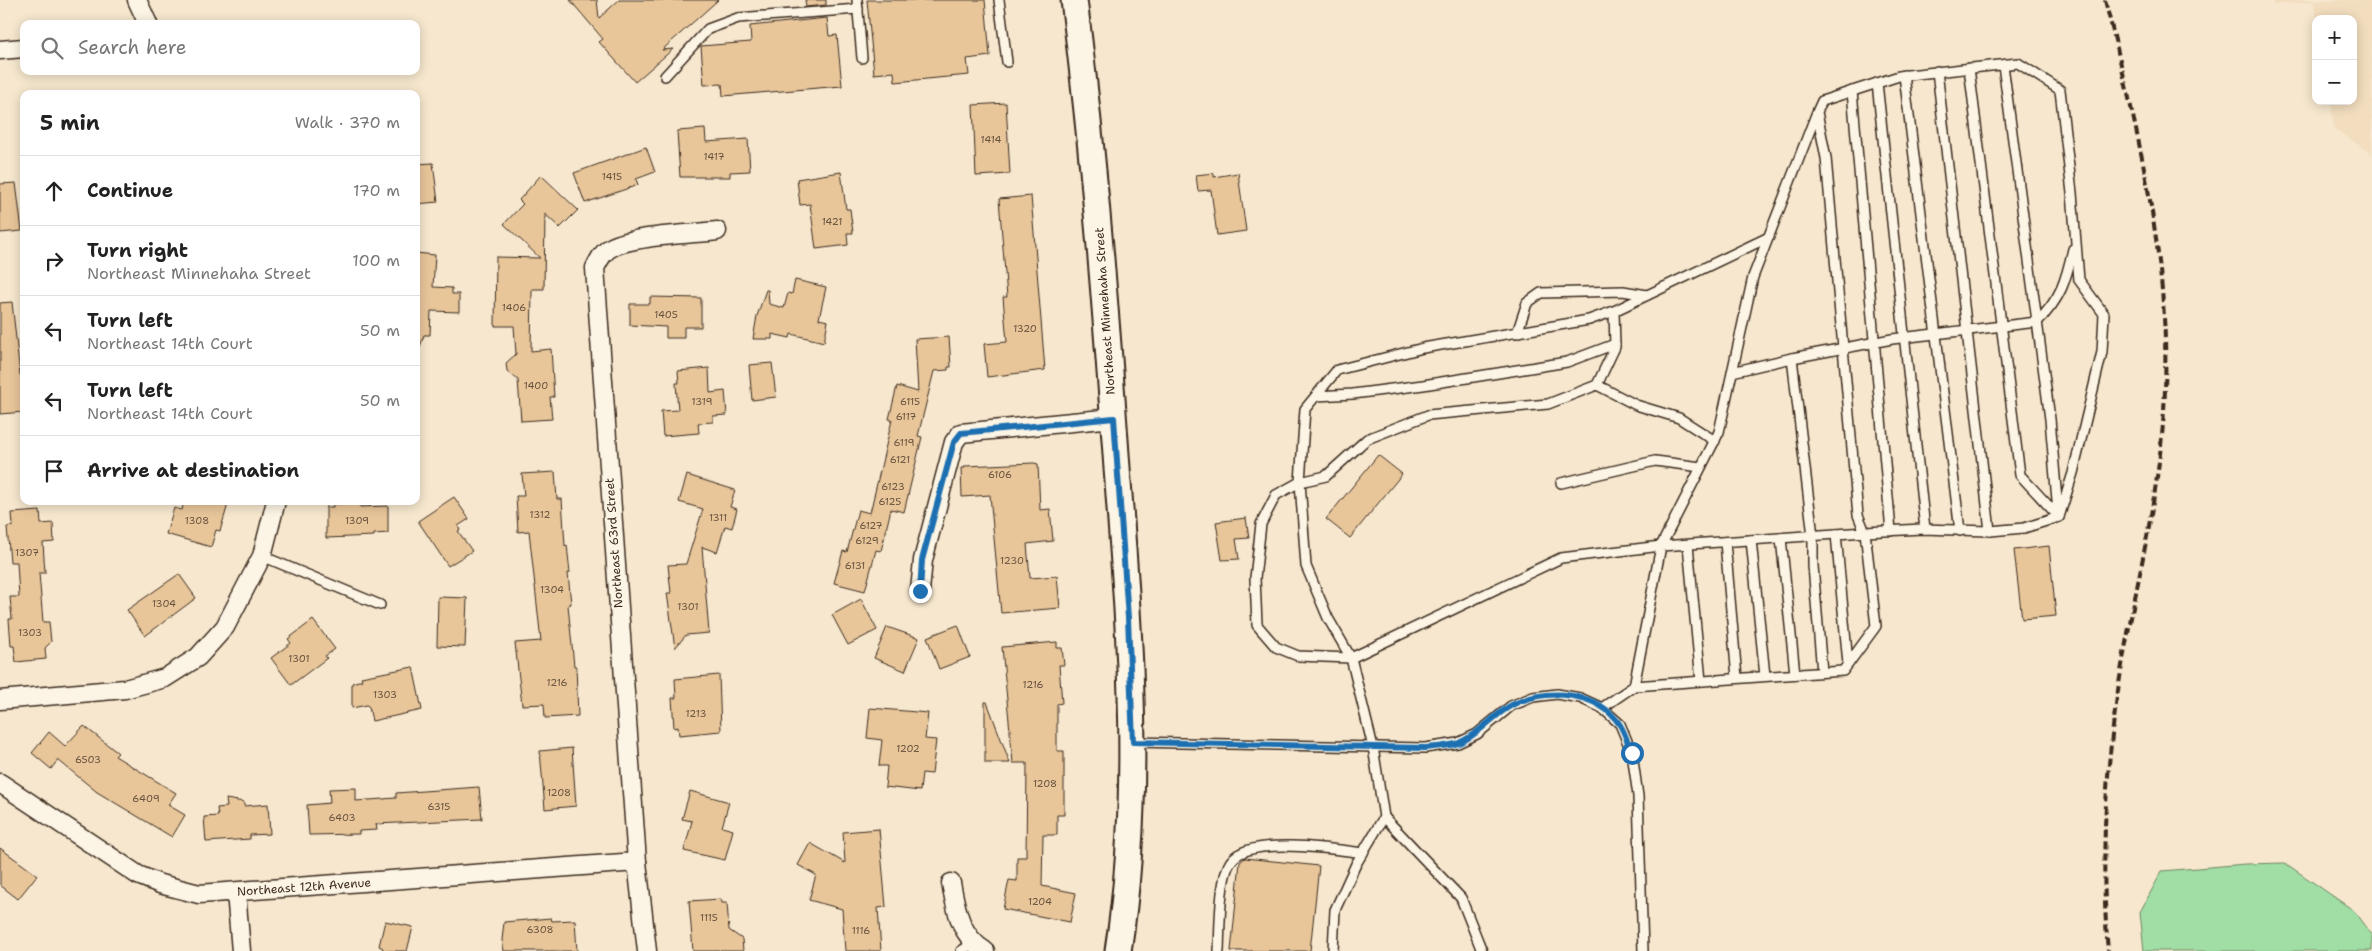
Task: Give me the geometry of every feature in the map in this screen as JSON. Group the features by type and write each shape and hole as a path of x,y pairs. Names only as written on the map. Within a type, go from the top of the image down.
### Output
{"main road":[{"name":"Northeast Minnehaha Street","path":"1074,0 1099,223 1128,618 1133,742 1128,873 1118,951"}],"street":[{"path":"137,0 146,20"},
{"path":"0,50 20,48"},
{"name":"Northeast 63rd Street","path":"647,951 637,862 595,268 602,255 611,247 628,241 717,231"},
{"path":"920,591 922,560 954,442 961,433 1114,418"},
{"path":"0,700 124,689 165,678 198,657 226,627 262,556 275,505"},
{"name":"Northeast 12th Avenue","path":"0,784 138,875 160,884 199,894 637,862"},
{"path":"951,883 958,920 974,948"},
{"path":"236,892 241,951"}],"lane":[{"path":"999,0 1006,62"},
{"path":"665,76 708,29 738,18 857,4 862,58"},
{"path":"1634,686 1661,546 1719,432 1753,277 1822,101 1904,75 2018,63 2060,90 2079,280 2104,314 2102,352 2073,473 2059,518"},
{"path":"2003,65 2050,419 2059,518"},
{"path":"1969,68 2020,476 2059,518"},
{"path":"1937,72 1990,531"},
{"path":"1904,75 1960,531"},
{"path":"1876,83 1925,529"},
{"path":"1852,91 1891,531"},
{"path":"1602,708 1634,686 1843,670 1876,626 1865,532 1858,515 1826,158 1817,112"},
{"path":"1482,951 1461,898 1384,817 1373,747 1351,658 1328,618 1306,566 1300,482 1306,408 1337,370 1423,348 1589,320 1614,311 1768,237"},
{"path":"1732,372 1874,342 2038,322 2053,307 2066,280 2076,239"},
{"path":"1517,333 1527,303 1541,293 1623,291 1647,295"},
{"path":"1614,311 1614,344 1597,385 1548,404 1428,415 1367,439 1326,476 1300,482 1276,496 1261,524 1255,578 1257,625 1276,647 1298,656 1351,658 1561,558 1661,546 1865,532 1925,529 1990,531 2024,528 2059,518"},
{"path":"1316,396 1397,388 1567,362 1614,344"},
{"path":"1792,358 1813,536 1813,566 1822,672"},
{"path":"1597,385 1636,405 1679,418 1715,441"},
{"path":"1561,483 1655,461 1701,467"},
{"path":"1836,534 1848,664"},
{"path":"1781,538 1795,674"},
{"path":"1751,540 1765,676"},
{"path":"1724,542 1738,678"},
{"path":"1688,545 1701,681"},
{"path":"262,556 380,605"},
{"path":"1133,742 1425,748 1458,743 1477,734 1511,706 1533,697 1565,695 1580,698 1602,708 1620,724 1632,753 1638,796 1642,951"},
{"path":"1333,951 1335,910 1363,853 1384,817"},
{"path":"1219,951 1224,883 1231,860 1244,851 1264,847 1320,846 1363,853"}],"shaded area":[{"path":"2273,0 2372,0 2372,154 2334,128 2331,105 2357,105 2357,15 2316,15 2314,1 2273,5"}],"green space":[{"path":"2285,863 2353,910 2372,936 2372,951 2144,951 2140,912 2162,871 2245,864"}],"building":[{"path":"570,0 597,0 599,18 619,0 718,0 662,50 673,49 635,82 599,42 603,39"},
{"path":"805,0 826,0 826,5 806,7"},
{"path":"867,0 985,0 990,56 967,59 969,75 895,82 894,72 874,74"},
{"path":"827,18 829,36 837,35 842,86 723,96 722,84 704,85 701,46 751,42 750,26"},
{"path":"1006,103 1010,174 976,176 973,105"},
{"path":"705,129 706,142 748,139 750,171 730,172 730,177 680,177 677,131"},
{"path":"646,147 655,172 636,179 638,185 585,203 574,173"},
{"path":"433,163 438,202 420,204 420,164"},
{"path":"841,172 846,209 850,209 853,233 847,233 848,245 816,249 810,204 800,205 797,179"},
{"path":"1214,173 1214,177 1238,173 1246,231 1217,235 1211,190 1198,191 1196,175"},
{"path":"541,175 578,210 560,228 545,214 544,289 532,289 531,351 551,349 554,397 550,397 552,419 521,421 518,380 507,371 506,363 516,354 514,326 495,326 496,257 540,258 504,224 523,204 519,200"},
{"path":"16,183 20,231 0,233 0,184"},
{"path":"1031,196 1045,370 987,377 984,344 1007,342 1003,297 1007,297 999,199"},
{"path":"420,253 435,255 433,287 452,288 452,294 459,294 459,312 431,311 430,335 424,335 420,347"},
{"path":"795,280 826,287 819,319 828,321 824,342 791,334 790,338 772,334 772,339 753,339 757,316 766,290 768,290 769,304 784,308 788,293 792,294"},
{"path":"650,297 701,298 701,327 684,327 684,338 666,338 666,327 630,325 630,304 650,304"},
{"path":"12,302 20,375 20,412 0,414 0,303"},
{"path":"949,337 951,367 948,367 948,370 934,371 918,436 922,437 904,512 891,509 881,551 876,550 865,591 834,583 843,551 847,552 858,510 870,513 892,420 889,419 897,386 918,392 915,339"},
{"path":"772,363 776,397 752,400 749,365"},
{"path":"709,368 710,393 725,391 727,415 713,416 713,422 698,423 699,433 663,436 661,411 678,410 676,383 679,383 678,371"},
{"path":"1378,455 1402,474 1350,538 1326,519"},
{"path":"1038,464 1040,510 1050,509 1053,541 1027,544 1030,578 1057,576 1060,608 1001,613 990,495 962,497 961,468 965,468 965,466"},
{"path":"555,472 557,499 562,499 565,546 567,545 570,573 568,573 571,604 568,605 574,666 576,666 578,716 545,718 544,704 522,705 515,643 541,641 529,531 518,532 516,496 524,496 522,474"},
{"path":"687,475 735,490 730,507 737,509 732,528 725,526 717,552 702,547 709,633 686,635 675,648 667,593 671,593 668,565 686,564 703,509 679,502"},
{"path":"454,497 469,519 458,526 460,530 458,531 472,551 448,566 418,521"},
{"path":"183,505 228,505 220,531 216,530 211,547 166,534 174,508 182,510"},
{"path":"333,505 360,505 360,507 388,506 388,533 374,534 374,536 326,538 326,507 333,507"},
{"path":"40,511 41,524 53,523 54,542 43,543 45,573 39,573 43,622 49,622 51,642 45,648 46,659 16,662 14,646 11,646 9,619 12,619 10,597 19,597 17,562 10,562 7,527 13,526 12,513"},
{"path":"1246,518 1249,538 1236,539 1239,559 1222,560 1216,522"},
{"path":"2049,546 2056,616 2022,619 2014,550"},
{"path":"179,574 196,598 145,636 127,610"},
{"path":"438,597 467,598 465,647 437,646"},
{"path":"861,599 877,630 848,645 832,615"},
{"path":"313,620 335,649 325,656 327,658 291,685 271,658 291,643 288,639"},
{"path":"958,625 970,657 939,669 927,637"},
{"path":"887,627 919,638 905,671 874,658"},
{"path":"1057,642 1057,648 1062,648 1064,665 1059,665 1062,703 1057,704 1057,751 1064,751 1064,815 1057,815 1057,835 1043,835 1042,886 1076,893 1070,922 1003,909 1009,880 1017,881 1017,857 1026,857 1027,763 1013,763 1002,647"},
{"path":"413,667 422,710 372,721 367,705 352,708 352,683 362,680 361,677"},
{"path":"719,675 721,731 679,735 678,727 674,728 672,698 676,698 675,679"},
{"path":"985,702 987,702 1010,763 985,763"},
{"path":"870,708 928,713 925,739 936,740 932,774 922,773 920,791 885,787 887,766 879,766 882,740 867,738"},
{"path":"84,726 118,753 115,756 176,793 168,805 185,815 172,837 97,792 58,760 51,769 32,753 49,732 65,746"},
{"path":"572,748 576,806 545,809 540,751"},
{"path":"479,787 482,819 376,824 377,830 359,831 359,834 309,835 307,805 330,803 329,789 356,788 356,801 396,798 396,793"},
{"path":"690,791 729,802 722,827 733,830 725,860 684,851 692,821 682,819"},
{"path":"226,799 244,802 244,806 268,804 270,834 250,835 250,839 206,842 204,817 218,816 217,808 227,807"},
{"path":"879,829 886,907 878,908 881,951 845,951 842,909 809,900 816,875 798,865 810,843 845,863 843,832"},
{"path":"0,848 37,875 18,899 0,885"},
{"path":"1245,858 1319,866 1310,951 1231,951 1240,862"},
{"path":"721,899 722,903 727,903 729,930 742,939 743,951 693,951 689,901"},
{"path":"551,918 552,921 575,920 577,951 504,951 502,940 504,922"},
{"path":"385,921 413,927 407,951 382,951 383,948 379,946"}],"railway":[{"path":"2105,0 2131,105 2152,210 2164,316 2165,370 2163,424 2157,479 2119,681 2106,797 2104,874 2108,951"}],"route":[{"path":"920,591 922,560 954,442 961,433 1114,418 1128,618 1133,742 1425,748 1458,743 1477,734 1511,706 1533,697 1557,694 1580,698 1602,708 1620,724 1632,753"}]}
